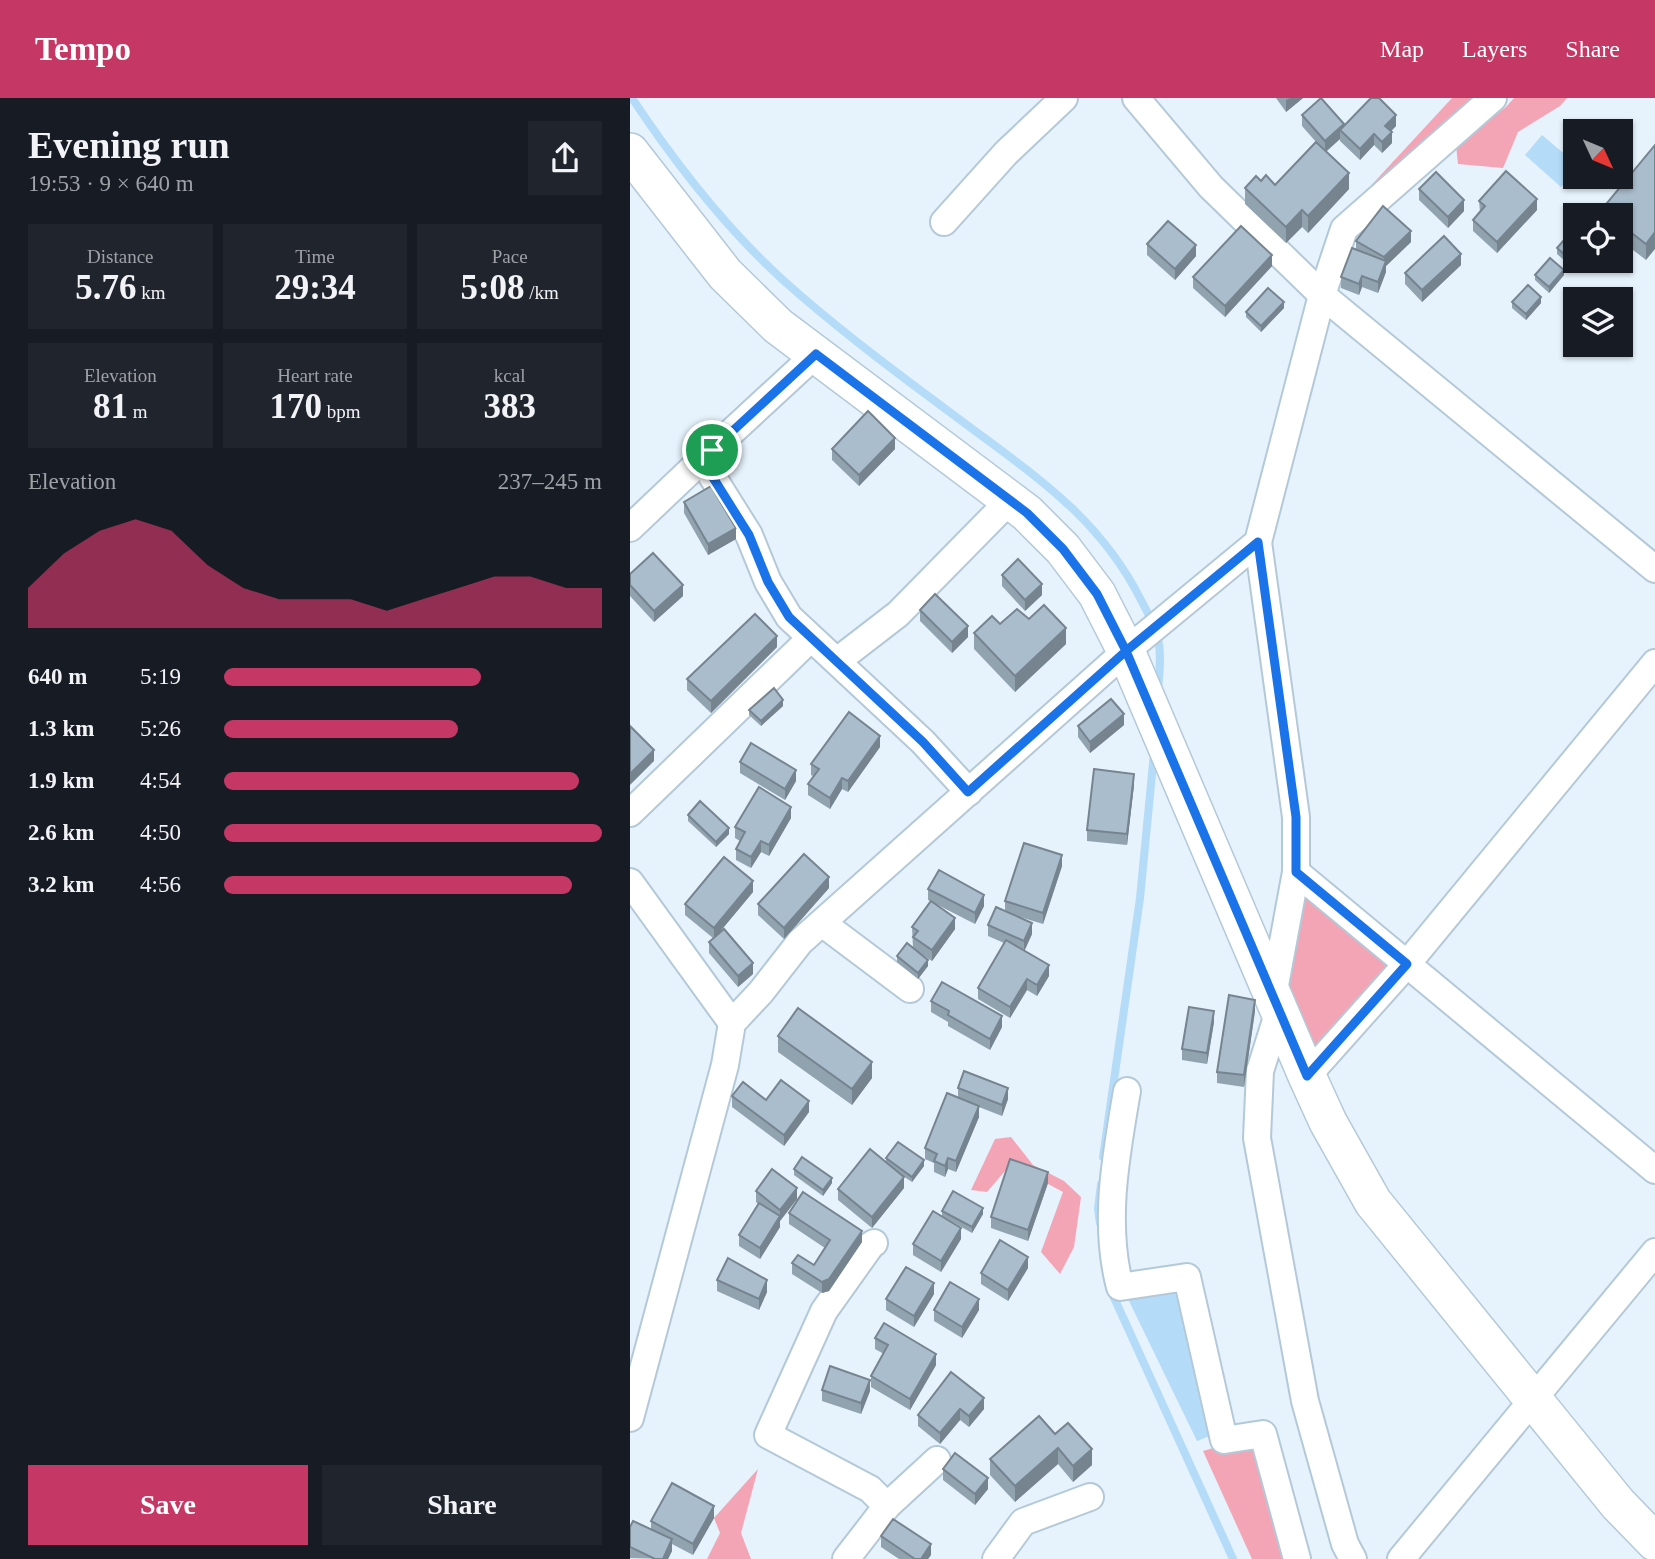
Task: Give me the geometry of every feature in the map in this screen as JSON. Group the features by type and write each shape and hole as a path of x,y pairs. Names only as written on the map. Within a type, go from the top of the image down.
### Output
{"street":[{"path":"944,222 1006,153 1064,98"},
{"path":"1136,98 1211,187 1322,295 1655,569"},
{"path":"1353,1559 1345,1544 1305,1401 1257,1138 1260,1071 1276,1004 1296,872 1296,817 1258,542 1322,295 1345,229 1493,98"},
{"path":"630,152 725,274 778,326 1027,513 1063,549 1097,594 1126,651 1307,1076 1328,1122 1373,1202 1618,1504 1655,1542"},
{"path":"633,519 816,354"},
{"path":"712,450 712,476 749,535 768,582 789,617 923,742 968,792"},
{"path":"837,661 898,614 1010,500"},
{"path":"630,1418 725,1065 732,1023 761,992 800,942 1126,651 1258,542"},
{"path":"630,813 811,638"},
{"path":"1307,1076 1407,964 1655,663"},
{"path":"1296,872 1655,1170"},
{"path":"630,882 732,1023"},
{"path":"822,923 910,989"},
{"path":"1127,1091 1116,1160 1112,1231 1120,1287 1187,1277 1224,1440 1263,1434 1297,1559"},
{"path":"874,1243 824,1311 768,1435 870,1489 887,1506"},
{"path":"1401,1559 1655,1252"},
{"path":"846,1559 887,1506 937,1460"},
{"path":"996,1559 1023,1522 1090,1497"}],"shaded area":[{"path":"1452,98 1493,98 1341,218"},
{"path":"1514,98 1567,98 1560,106 1518,132 1503,168 1458,164 1456,145"},
{"path":"1305,880 1407,964 1307,1076 1273,996"},
{"path":"1011,1137 1033,1165 1064,1181 1081,1197 1074,1247 1060,1274 1041,1252 1063,1192 1011,1164 987,1192 971,1190 995,1139"},
{"path":"1263,1434 1297,1559 1252,1559 1203,1451"},
{"path":"758,1469 741,1533 751,1559 707,1559 720,1533 714,1518"}],"water":[{"path":"1542,135 1563,153 1563,185 1561,187 1525,155"},
{"path":"1179,1293 1215,1434 1197,1441 1128,1299"}],"building":[{"path":"1321,98 1344,124 1325,141 1302,115"},
{"path":"1371,98 1379,98 1396,115 1385,126 1392,132 1382,142 1374,134 1360,149 1340,130"},
{"path":"1316,142 1349,173 1308,216 1302,210 1286,227 1245,188 1256,176 1261,181 1266,175 1275,185"},
{"path":"1655,145 1655,232 1646,244 1633,234 1633,203 1607,203 1619,189 1633,189 1633,172"},
{"path":"1506,171 1537,199 1497,242 1473,220 1485,206 1479,201"},
{"path":"1436,172 1464,200 1448,217 1419,189"},
{"path":"1383,206 1411,231 1384,257 1356,241"},
{"path":"1168,221 1196,245 1175,269 1147,244"},
{"path":"1241,226 1272,255 1225,306 1193,277"},
{"path":"1444,236 1461,254 1422,290 1405,273"},
{"path":"1563,241 1563,253 1557,248"},
{"path":"1352,248 1386,261 1378,282 1362,276 1359,284 1341,277"},
{"path":"1550,258 1563,269 1549,287 1535,275"},
{"path":"1528,285 1541,297 1526,314 1512,302"},
{"path":"1268,288 1284,302 1261,326 1246,312"},
{"path":"868,411 895,438 859,475 832,449"},
{"path":"711,486 736,528 708,544 684,502"},
{"path":"653,553 683,585 654,611 630,585 630,574"},
{"path":"1018,559 1042,584 1025,600 1002,575"},
{"path":"935,594 968,626 952,642 920,610"},
{"path":"1044,605 1066,628 1015,676 974,633 992,616 1000,624 1017,609 1029,619"},
{"path":"755,614 777,636 711,701 687,679"},
{"path":"774,688 783,700 761,721 749,710"},
{"path":"1111,699 1124,714 1090,742 1078,726"},
{"path":"849,712 880,736 848,781 842,778 830,798 808,784 819,769 811,764"},
{"path":"630,726 654,750 630,774"},
{"path":"751,743 796,770 785,789 740,762"},
{"path":"1094,769 1134,774 1127,834 1087,830"},
{"path":"759,787 791,807 769,845 761,841 751,857 736,849 745,832 735,827"},
{"path":"700,801 729,828 716,842 688,815"},
{"path":"1024,843 1062,855 1043,913 1005,901"},
{"path":"804,854 829,877 784,928 758,904"},
{"path":"724,857 753,881 714,928 685,904"},
{"path":"939,870 984,895 975,913 928,889"},
{"path":"931,901 955,918 932,950 913,937 918,931 912,927"},
{"path":"996,907 1032,923 1024,941 988,925"},
{"path":"724,929 753,963 738,976 709,942"},
{"path":"1006,940 1049,965 1037,985 1027,979 1010,1007 978,988"},
{"path":"907,943 928,960 918,973 897,956"},
{"path":"942,982 1002,1016 990,1039 948,1015 949,1011 931,1001"},
{"path":"1229,995 1255,1000 1244,1075 1217,1072"},
{"path":"1189,1007 1214,1011 1207,1053 1182,1049"},
{"path":"798,1008 872,1062 852,1089 778,1036"},
{"path":"964,1071 1008,1088 1002,1105 958,1088"},
{"path":"781,1080 809,1101 784,1135 732,1096 743,1082 766,1100"},
{"path":"947,1093 979,1106 956,1161 948,1158 945,1166 934,1161 937,1154 925,1148"},
{"path":"898,1142 924,1160 912,1177 886,1158"},
{"path":"870,1149 904,1177 872,1217 838,1189"},
{"path":"802,1157 832,1178 823,1190 794,1169"},
{"path":"1010,1159 1048,1172 1028,1230 991,1217"},
{"path":"772,1169 797,1188 780,1210 756,1191"},
{"path":"953,1191 983,1208 972,1227 942,1211"},
{"path":"803,1192 862,1231 829,1279 822,1282 792,1263 798,1255 814,1265 830,1240 789,1213"},
{"path":"759,1203 780,1216 760,1248 739,1235"},
{"path":"933,1211 961,1228 941,1261 913,1244"},
{"path":"1000,1240 1028,1257 1008,1290 981,1273"},
{"path":"728,1258 767,1280 759,1299 717,1280"},
{"path":"906,1267 934,1283 914,1316 886,1299"},
{"path":"950,1282 979,1299 962,1327 934,1310"},
{"path":"884,1323 936,1354 910,1399 871,1376 888,1345 875,1338"},
{"path":"830,1366 870,1380 861,1403 822,1390"},
{"path":"951,1372 984,1398 969,1416 960,1409 940,1433 918,1415"},
{"path":"1039,1416 1055,1434 1068,1423 1092,1449 1073,1466 1058,1448 1015,1486 990,1459"},
{"path":"955,1453 988,1478 975,1494 943,1469"},
{"path":"672,1483 714,1506 693,1544 651,1521"},
{"path":"893,1519 931,1544 921,1559 915,1559 881,1536"},
{"path":"633,1521 672,1539 663,1559 655,1559 630,1547 630,1527"}],"waterway":[{"path":"632,98 709,202 776,273 858,343 1037,478 1084,520 1124,570 1153,624 1160,652 1158,691"},
{"path":"1103,1157 1140,898 1154,753"},
{"path":"1100,1223 1098,1209 1101,1184"},
{"path":"1111,1291 1233,1559"}],"route":[{"path":"712,450 712,476 749,535 768,582 789,617 923,742 968,792 1126,651 1258,542 1296,817 1296,872 1407,964 1307,1076 1126,651 1097,594 1063,549 1027,513 816,354 712,450"}]}
